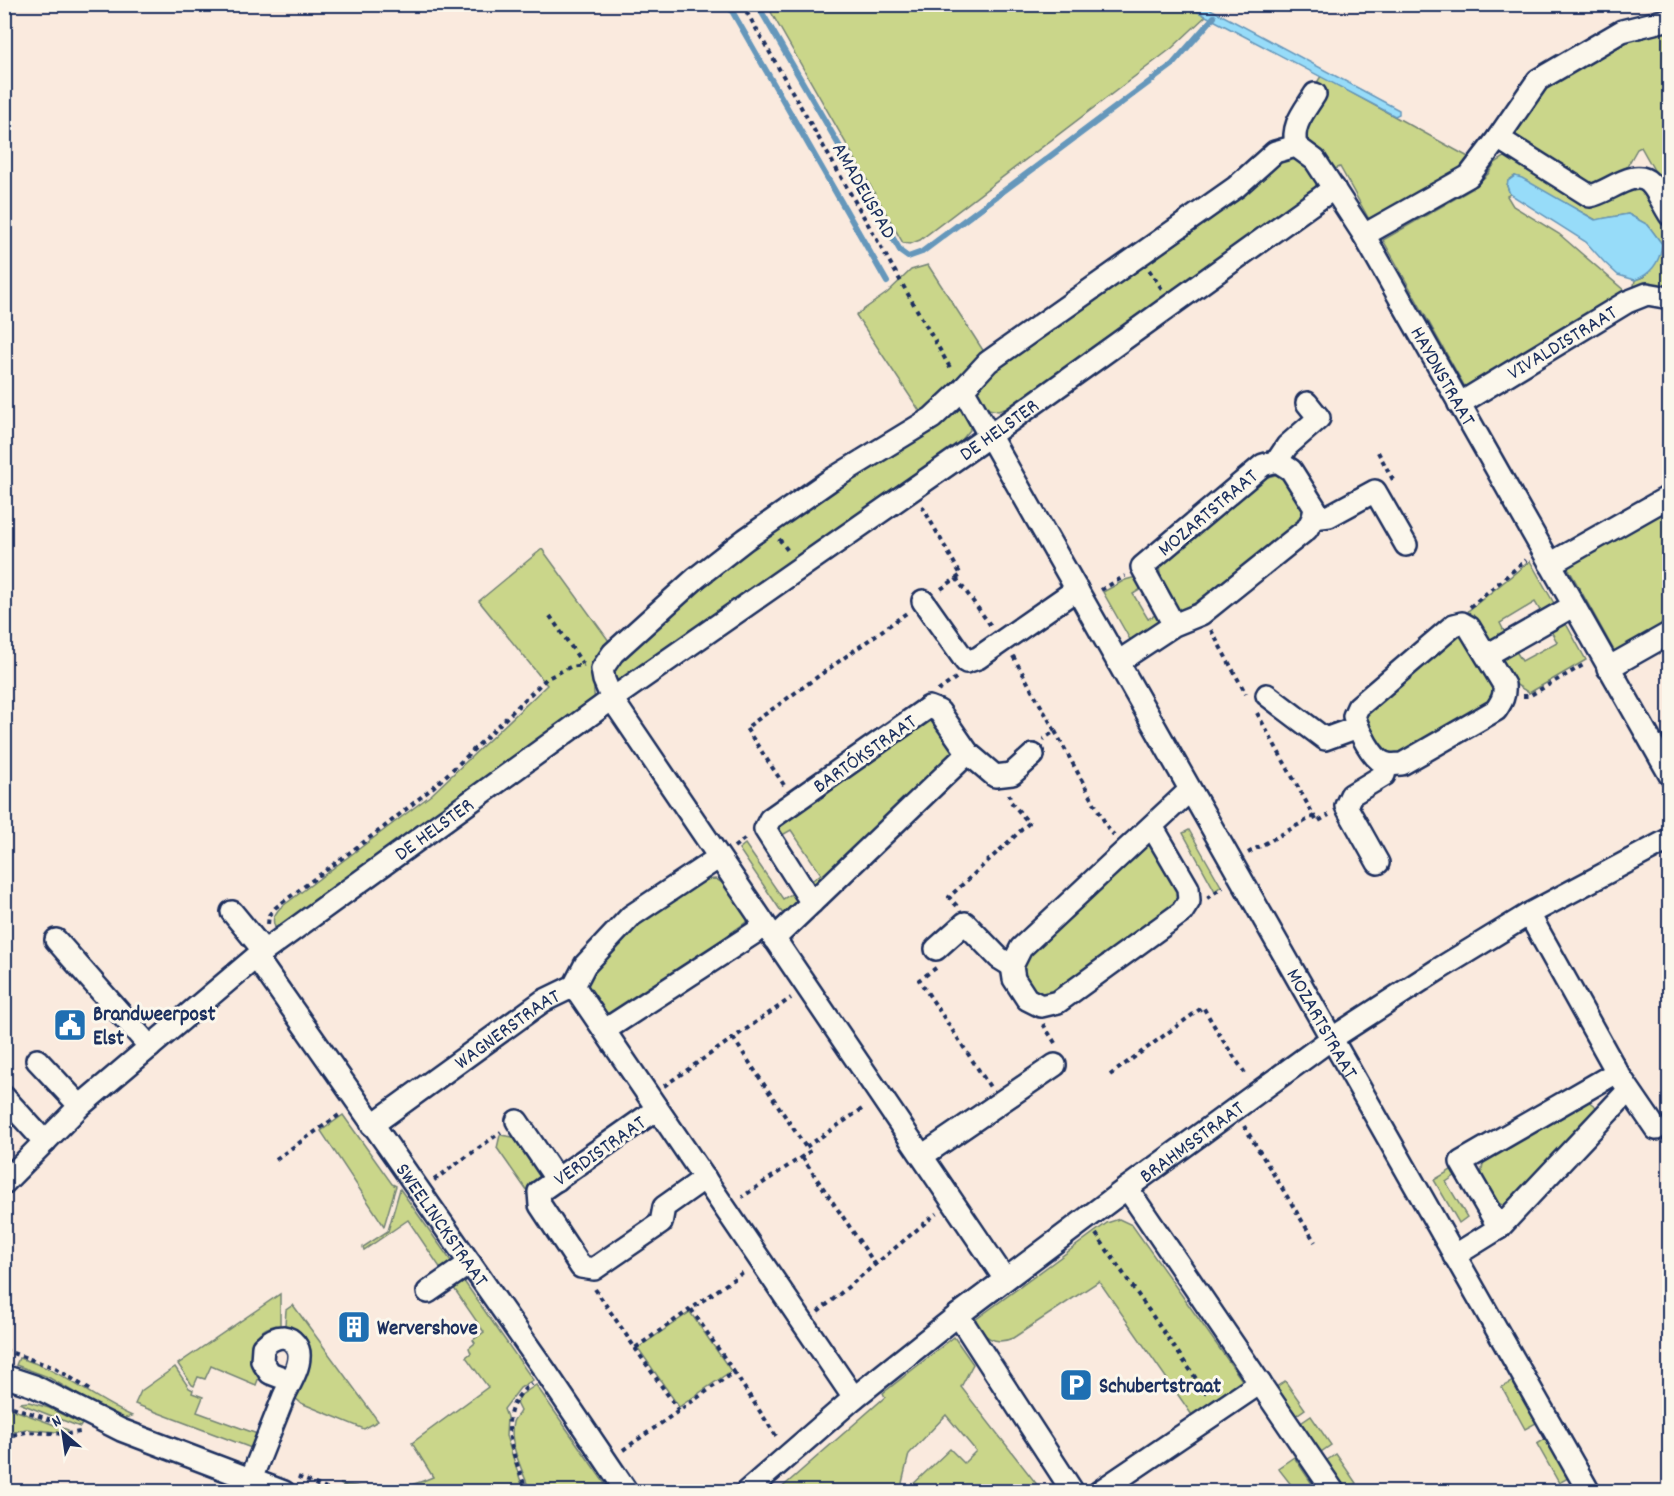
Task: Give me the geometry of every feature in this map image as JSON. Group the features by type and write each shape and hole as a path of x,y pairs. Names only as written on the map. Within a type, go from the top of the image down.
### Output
{"street":[{"path":"1364,235 1469,176 1538,80 1622,31 1670,20"},
{"path":"1315,94 1296,123 1293,134 1296,146 1316,160 1334,188"},
{"path":"1498,138 1590,196 1600,194 1634,176 1641,177 1650,182 1670,215"},
{"path":"1005,1279 718,858 612,699 604,680 593,667 613,653 689,585 768,524 829,481 932,418 988,362 1236,187 1275,152 1296,146"},
{"name":"HAYDNSTRAAT","path":"1334,188 1364,235 1670,775"},
{"name":"DE HELSTER","path":"4,1183 80,1106 266,949 612,699 989,436 1334,188"},
{"name":"VIVALDISTRAAT","path":"1459,404 1627,302 1647,294 1670,298"},
{"name":"MOZARTSTRAAT","path":"963,389 1589,1491"},
{"path":"1277,461 1287,446 1320,418 1307,404"},
{"name":"MOZARTSTRAAT","path":"1174,625 1142,567 1263,465 1277,461 1291,470 1315,508 1313,518"},
{"path":"1118,662 1174,625 1201,614 1307,529 1313,518 1329,516 1375,491 1406,545"},
{"path":"1545,556 1670,496"},
{"path":"923,601 966,662 978,658 1080,595"},
{"path":"1487,655 1573,606"},
{"path":"1462,623 1469,627 1487,655 1504,686 1504,693 1496,710 1402,764 1387,764 1376,759 1354,716 1358,707 1454,625 1462,623"},
{"path":"1604,662 1670,633"},
{"path":"1267,695 1325,739 1358,727"},
{"name":"BARTÓKSTRAAT","path":"766,824 929,707 939,711 968,753 995,776 1003,776"},
{"path":"604,1030 770,932 812,903 968,753"},
{"path":"1003,776 1012,774 1033,755"},
{"path":"1378,863 1346,806 1351,795 1384,775 1387,764"},
{"path":"1153,828 1188,888 1189,901 1182,912 1058,1002 1041,1006 1027,999 1014,979 1012,966 1022,948 1153,828 1191,790"},
{"path":"766,824 765,830 812,903"},
{"name":"BRAHMSSTRAAT","path":"746,1491 854,1398 958,1315 1086,1218 1331,1040 1439,969 1529,914 1670,839"},
{"name":"WAGNERSTRAAT","path":"372,1125 543,1001 574,986 585,965 631,916 718,858"},
{"name":"SWEELINCKSTRAAT","path":"232,912 266,949 357,1103 627,1491"},
{"path":"1529,914 1628,1091 1656,1129"},
{"path":"936,950 965,923 999,958 1012,966"},
{"path":"56,940 150,1047"},
{"name":"VERDISTRAAT","path":"574,986 854,1398"},
{"path":"36,1060 80,1106"},
{"path":"921,1156 1054,1065"},
{"path":"1499,1227 1461,1162 1617,1072"},
{"path":"1454,1256 1499,1227 1628,1091"},
{"path":"4,1097 45,1142"},
{"name":"VERDISTRAAT","path":"586,1268 581,1267 540,1204 539,1192 653,1103"},
{"path":"517,1121 557,1180"},
{"path":"586,1268 594,1269 661,1223 664,1207 705,1178"},
{"path":"1127,1188 1335,1491"},
{"path":"428,1292 470,1263"},
{"path":"958,1315 1072,1491"},
{"path":"4,1376 34,1386 121,1430 251,1479 288,1483"},
{"path":"251,1479 291,1381"},
{"path":"1099,1491 1260,1383"}],"path":[{"name":"AMADEUSPAD","path":"742,4 963,389"},
{"path":"1139,255 1173,304"},
{"path":"795,801 746,728 961,575 912,489"},
{"path":"768,524 801,568"},
{"path":"1462,623 1466,610 1545,556"},
{"name":"MOZARTSTRAAT","path":"1080,595 1142,567"},
{"path":"956,578 1003,641 1109,830 1128,850"},
{"path":"1189,901 1203,900 1235,870 1314,816 1201,614"},
{"path":"549,616 593,667"},
{"path":"929,707 934,694 960,675 966,662"},
{"path":"1504,693 1529,696 1604,662"},
{"path":"266,949 272,933 267,921 275,908 431,789 546,680 570,667 593,667"},
{"path":"1033,755 1035,743 1055,731"},
{"path":"965,923 965,914 949,897 1029,823 1011,802 1003,776"},
{"path":"718,858 766,824"},
{"path":"936,950 941,964 919,980 1000,1102"},
{"path":"653,1103 733,1038 807,987"},
{"path":"1041,1006 1037,1016 1064,1055 1054,1065"},
{"path":"1110,1075 1203,1008 1259,1092"},
{"path":"725,1208 809,1152 733,1038"},
{"path":"806,1147 880,1096"},
{"path":"276,1160 357,1103"},
{"path":"1234,1110 1315,1242"},
{"path":"418,1191 517,1121"},
{"path":"802,1157 875,1264"},
{"path":"803,1323 951,1201"},
{"path":"1086,1218 1206,1393 1221,1399 1226,1406"},
{"path":"635,1348 761,1261"},
{"path":"586,1268 586,1276 679,1411"},
{"path":"691,1309 789,1454"},
{"path":"4,1350 55,1368 93,1392"},
{"path":"527,1491 510,1444 509,1419 514,1400 546,1372"},
{"path":"606,1461 734,1372"},
{"path":"4,1404 53,1420"},
{"path":"4,1437 26,1432 67,1434 81,1431 72,1428"},
{"path":"288,1483 334,1491"}],"green space":[{"path":"1185,4 1206,16 1172,48 920,240 910,244 903,243 767,5"},
{"path":"1669,31 1669,197 1641,147 1637,149 1624,172 1594,187 1517,140 1516,133 1549,85 1626,41"},
{"path":"1321,76 1472,159 1464,168 1370,221 1340,167 1335,169 1322,151 1302,138 1315,86"},
{"path":"1282,156 1301,157 1317,180 1315,189 1008,408 998,411 984,408 974,387 980,379"},
{"path":"1506,156 1512,156 1584,203 1621,189 1639,188 1646,191 1669,228 1669,288 1633,291 1635,280 1644,277 1662,244 1648,225 1628,214 1596,220 1515,176 1508,181 1507,186 1510,194 1507,196 1513,206 1559,234 1627,293 1465,387 1383,240 1472,189 1488,174 1495,163"},
{"path":"928,265 986,355 923,416 856,315 887,293 911,270"},
{"path":"958,408 966,414 970,426 970,430 960,442 622,682 616,681 611,676 618,658 738,553"},
{"path":"1279,474 1290,479 1305,506 1302,522 1187,612 1179,610 1162,580 1159,568 1161,562 1264,478"},
{"path":"1669,506 1669,624 1616,654 1566,564"},
{"path":"542,549 612,645 595,677 595,700 277,931 274,919 280,908 431,795 547,685 479,601"},
{"path":"1530,561 1555,605 1542,614 1535,602 1500,623 1506,635 1494,640 1486,639 1468,611"},
{"path":"1136,577 1146,586 1133,594 1148,619 1161,612 1162,621 1132,643 1103,592 1125,580"},
{"path":"1565,622 1586,660 1529,693 1509,680 1500,662 1502,657 1514,648 1522,661 1557,642 1550,629"},
{"path":"1460,633 1466,635 1497,688 1497,698 1402,755 1387,751 1371,734 1365,719 1365,711"},
{"path":"925,720 934,721 954,742 956,756 817,885 810,882 821,874 791,830 779,837 776,830 779,822"},
{"path":"1189,830 1221,886 1215,891 1183,833"},
{"path":"745,844 783,899 795,892 798,901 796,906 785,917 739,849"},
{"path":"1148,845 1157,849 1179,889 1181,898 1175,908 1059,991 1041,994 1031,990 1027,985 1021,961 1140,846"},
{"path":"716,879 726,885 749,920 608,1020 588,988 588,975 627,933 658,908 701,880"},
{"path":"1585,1099 1602,1111 1506,1206 1494,1202 1482,1175 1485,1160"},
{"path":"343,1115 392,1184 396,1186 384,1226 321,1131"},
{"path":"500,1135 513,1137 542,1180 527,1191 497,1148"},
{"path":"1456,1167 1459,1173 1446,1182 1467,1217 1459,1223 1434,1180"},
{"path":"400,1189 451,1261 441,1269 408,1220 364,1250 363,1247 388,1231"},
{"path":"1119,1219 1132,1225 1244,1383 1194,1418 1099,1281 1013,1338 1000,1341 990,1338 975,1320 1107,1223"},
{"path":"461,1277 533,1380 520,1388 504,1409 507,1417 506,1436 524,1491 357,1492 340,1484 387,1489 408,1486 433,1477 412,1443 488,1387 466,1357 471,1353 469,1348 475,1343 473,1340 484,1332 451,1284"},
{"path":"280,1294 280,1325 263,1331 253,1344 252,1361 259,1377 256,1385 211,1366 205,1379 198,1377 194,1386 192,1385 178,1364"},
{"path":"293,1305 378,1421 364,1429 301,1403 295,1398 311,1352 308,1342 302,1335 285,1325 286,1310"},
{"path":"690,1312 731,1371 679,1407 638,1348"},
{"path":"954,1337 973,1364 961,1387 1042,1491 778,1491 885,1397 883,1393","holes":["946,1415 976,1451 964,1463 950,1449 908,1489 902,1483 909,1454"]},
{"path":"19,1358 49,1369 132,1416 121,1420 48,1377 16,1365"},
{"path":"175,1367 189,1388 193,1390 192,1393 203,1397 197,1412 260,1435 254,1449 135,1404 141,1391"},
{"path":"1515,1380 1538,1422 1525,1429 1502,1387"},
{"path":"1285,1381 1305,1409 1292,1418 1272,1390"},
{"path":"536,1385 610,1491 530,1491 517,1457 512,1430 520,1411 516,1403 521,1395"},
{"path":"29,1402 49,1408 82,1424 80,1427 19,1403"},
{"path":"5,1408 68,1430 67,1433 26,1429 5,1434"},
{"path":"1311,1416 1331,1445 1318,1454 1298,1425"},
{"path":"1547,1438 1570,1477 1559,1483 1537,1444"},
{"path":"1336,1454 1356,1483 1344,1491 1323,1463"},
{"path":"1294,1457 1317,1491 1296,1491 1278,1468"}],"water":[{"path":"1185,5 1203,5 1399,110 1399,114 1395,116"},
{"path":"1515,176 1595,220 1628,214 1648,225 1662,244 1654,266 1635,280 1618,275 1586,242 1510,194 1508,181"}],"waterway":[{"path":"728,4 887,282"},
{"path":"757,4 901,252 908,257 922,252 1172,65 1214,17"}],"place":[{"name":"Brandweerpost Elst","path":"70,1025"},
{"name":"Wervershove","path":"354,1327"},
{"name":"Schubertstraat","path":"1076,1385"}]}
